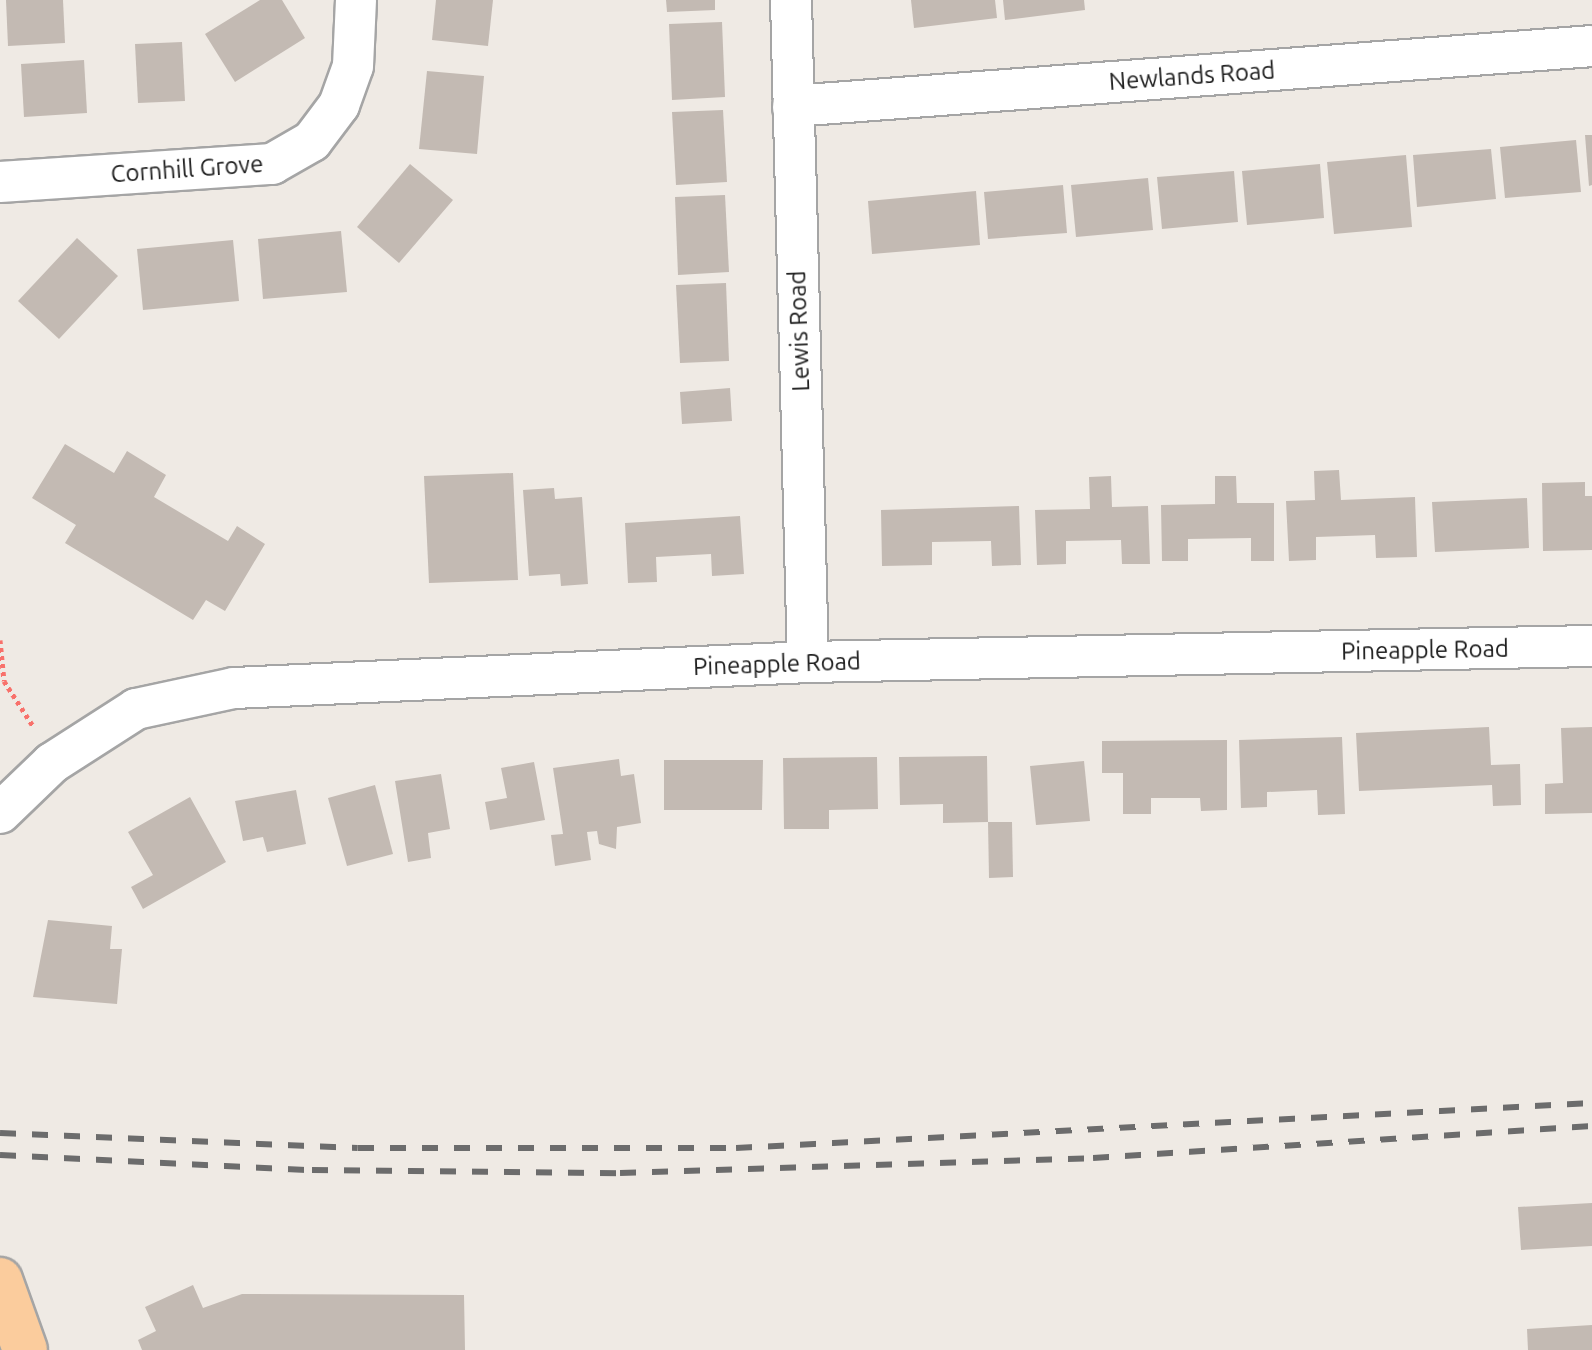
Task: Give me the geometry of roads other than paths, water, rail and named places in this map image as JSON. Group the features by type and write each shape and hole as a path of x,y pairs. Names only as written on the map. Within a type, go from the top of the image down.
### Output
{"main road":[{"path":"3,1298 25,1350"}],"street":[{"name":"Cornhill Grove","path":"0,182 272,164 312,141 339,105 353,66 356,0"},
{"name":"Lewis Road","path":"791,0 808,662"},
{"name":"Newlands Road","path":"793,106 1592,46"},
{"name":"Pineapple Road","path":"3,802 52,763 136,709 234,688 808,662 1592,646"}],"railway":[{"path":"0,1133 358,1148 736,1148 1592,1103"},
{"path":"0,1155 312,1170 620,1173 1093,1158 1592,1126"}]}
